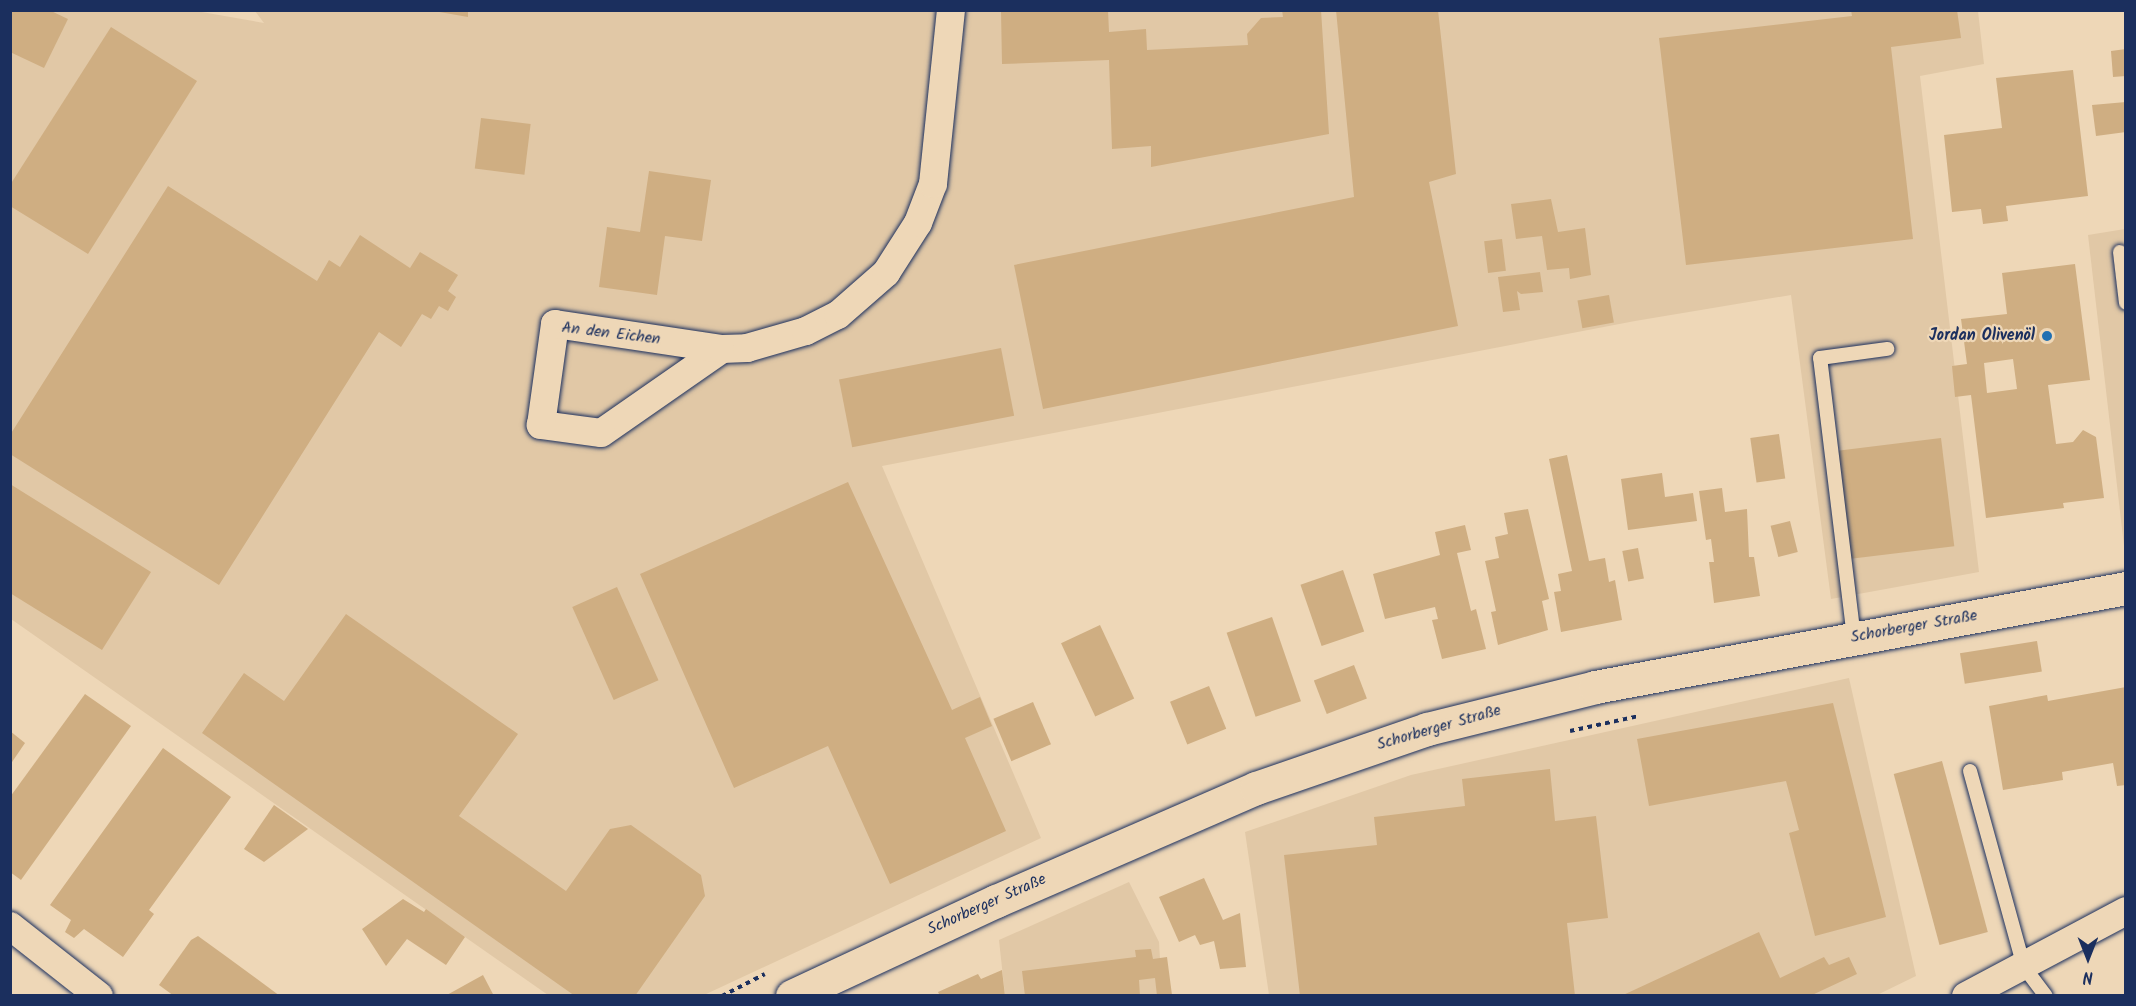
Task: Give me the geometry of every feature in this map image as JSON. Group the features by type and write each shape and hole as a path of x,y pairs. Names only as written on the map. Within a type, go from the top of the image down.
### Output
{"street":[{"name":"An den Eichen","path":"722,349 601,433 541,424 555,324 722,349 771,343 838,315 886,273 918,223 938,162 951,10"},
{"name":"Schorberger Straße","path":"792,996 996,901 1256,788 1427,729 1595,687 2126,588"},
{"path":"1966,996 2126,911"},
{"path":"10,926 99,996"}],"lane":[{"path":"2120,252 2126,303"},
{"path":"1854,638 1820,358 1887,350"},
{"path":"1970,771 2024,967 2046,996"}],"path":[{"path":"1557,734 1650,714"}],"shaded area":[{"path":"11,11 196,11 264,23 255,11 1978,11 1984,64 1920,76 1979,572 1831,599 1791,295 1635,321 882,466 1041,838 704,995 548,995 11,619"},
{"path":"2125,229 2126,545 2124,546 2088,235"},
{"path":"1849,678 1916,976 1875,996 1269,995 1245,832 1411,775"},
{"path":"1129,882 1159,942 1162,995 1005,995 999,940"}],"building":[{"path":"10,10 49,10 68,19 44,68 10,52"},
{"path":"428,10 468,10 468,17"},
{"path":"1108,10 1109,32 1146,29 1147,50 1248,45 1247,34 1261,18 1283,17 1282,10 1321,10 1329,134 1151,167 1151,146 1112,149 1109,60 1002,64 1001,11"},
{"path":"1336,10 1438,10 1456,174 1429,182 1458,326 1043,409 1014,265 1354,197"},
{"path":"1851,10 1957,10 1961,38 1891,47 1913,239 1686,265 1659,38 1852,16"},
{"path":"111,27 197,81 88,254 10,206 10,185"},
{"path":"2126,49 2126,76 2113,77 2111,51"},
{"path":"2073,70 2088,196 2006,206 2008,221 1983,224 1981,209 1952,212 1944,135 2002,128 1996,78"},
{"path":"2126,102 2126,132 2096,136 2092,105"},
{"path":"481,118 531,124 524,175 475,169"},
{"path":"649,171 711,180 702,241 665,236 657,295 599,287 607,227 640,232"},
{"path":"168,186 317,281 329,260 340,267 360,235 410,268 420,252 458,275 448,291 456,297 448,311 439,306 431,319 422,314 401,347 379,332 219,585 10,454 10,435"},
{"path":"1551,199 1558,232 1585,228 1591,275 1570,279 1569,268 1547,270 1542,236 1516,239 1511,204"},
{"path":"1502,239 1506,271 1488,273 1484,241"},
{"path":"2075,264 2090,380 2048,385 2056,444 2073,442 2083,430 2096,437 2104,498 2063,503 2064,508 1986,518 1971,395 1955,397 1952,366 1967,364 1961,319 2007,314 2002,273","holes":["2013,359 2017,389 1987,393 1984,363"]},
{"path":"1540,272 1543,292 1521,294 1517,291 1520,310 1503,312 1498,277"},
{"path":"1609,295 1614,323 1582,328 1577,301"},
{"path":"1001,348 1014,416 852,447 839,379"},
{"path":"1779,434 1785,479 1757,483 1750,438"},
{"path":"1941,438 1954,546 1851,559 1838,451"},
{"path":"1567,455 1589,561 1605,558 1609,582 1615,580 1622,620 1561,632 1554,592 1561,591 1558,574 1572,571 1549,459"},
{"path":"1662,473 1665,497 1693,493 1697,521 1628,530 1621,479"},
{"path":"848,482 952,710 980,697 992,726 965,738 1006,831 890,884 828,746 734,788 640,574"},
{"path":"10,484 151,572 102,650 10,593"},
{"path":"1722,488 1725,512 1747,509 1749,557 1754,557 1760,596 1714,603 1709,562 1714,562 1711,539 1706,540 1699,491"},
{"path":"1528,509 1549,599 1542,601 1548,630 1498,645 1491,612 1496,611 1485,561 1499,558 1495,537 1508,534 1504,513"},
{"path":"1790,521 1798,552 1778,557 1771,526"},
{"path":"1465,525 1471,550 1457,553 1471,611 1476,609 1486,649 1442,659 1432,620 1438,619 1435,607 1385,619 1373,574 1440,555 1435,532"},
{"path":"1638,548 1644,578 1628,581 1622,551"},
{"path":"1343,570 1364,631 1322,646 1300,585"},
{"path":"617,587 658,680 614,700 572,607"},
{"path":"346,614 518,734 459,816 566,891 610,829 631,825 701,875 705,896 635,996 575,996 202,733 244,673 284,701"},
{"path":"1272,617 1301,701 1256,717 1227,633"},
{"path":"1100,625 1134,698 1095,717 1061,643"},
{"path":"2037,641 2042,672 1965,684 1960,653"},
{"path":"1354,665 1367,699 1327,714 1314,680"},
{"path":"1209,686 1226,729 1187,744 1170,702"},
{"path":"2126,687 2126,785 2117,786 2113,763 2062,772 2063,780 2003,790 1989,706 2047,695 2048,701"},
{"path":"85,694 131,726 21,880 10,872 10,797"},
{"path":"1033,702 1051,744 1011,761 993,719"},
{"path":"1833,703 1886,917 1815,936 1789,833 1799,830 1786,781 1649,806 1637,739"},
{"path":"10,731 25,743 10,765"},
{"path":"163,748 231,797 149,910 154,914 123,957 84,929 74,938 65,932 71,920 50,905"},
{"path":"1942,761 1988,932 1940,945 1894,774"},
{"path":"1550,769 1555,821 1596,816 1608,918 1567,923 1575,996 1300,996 1284,855 1377,845 1374,817 1465,806 1462,779"},
{"path":"274,805 308,829 264,862 244,849"},
{"path":"1204,878 1223,920 1240,913 1246,967 1220,969 1214,941 1200,945 1195,935 1179,942 1159,897"},
{"path":"403,899 424,912 426,909 465,937 446,965 407,939 386,966 362,929"},
{"path":"1759,932 1780,978 1824,957 1829,965 1849,957 1857,974 1810,996 1621,996"},
{"path":"198,936 280,996 174,996 159,985 191,940"},
{"path":"1151,949 1153,959 1167,957 1172,995 1157,996 1155,978 1139,980 1140,996 1025,996 1022,971 1136,957 1135,950"},
{"path":"1002,970 1005,996 940,996 938,992 978,974 981,979"},
{"path":"483,975 494,996 445,996"}],"place":[{"name":"Jordan Olivenöl","path":"2047,336"}]}
